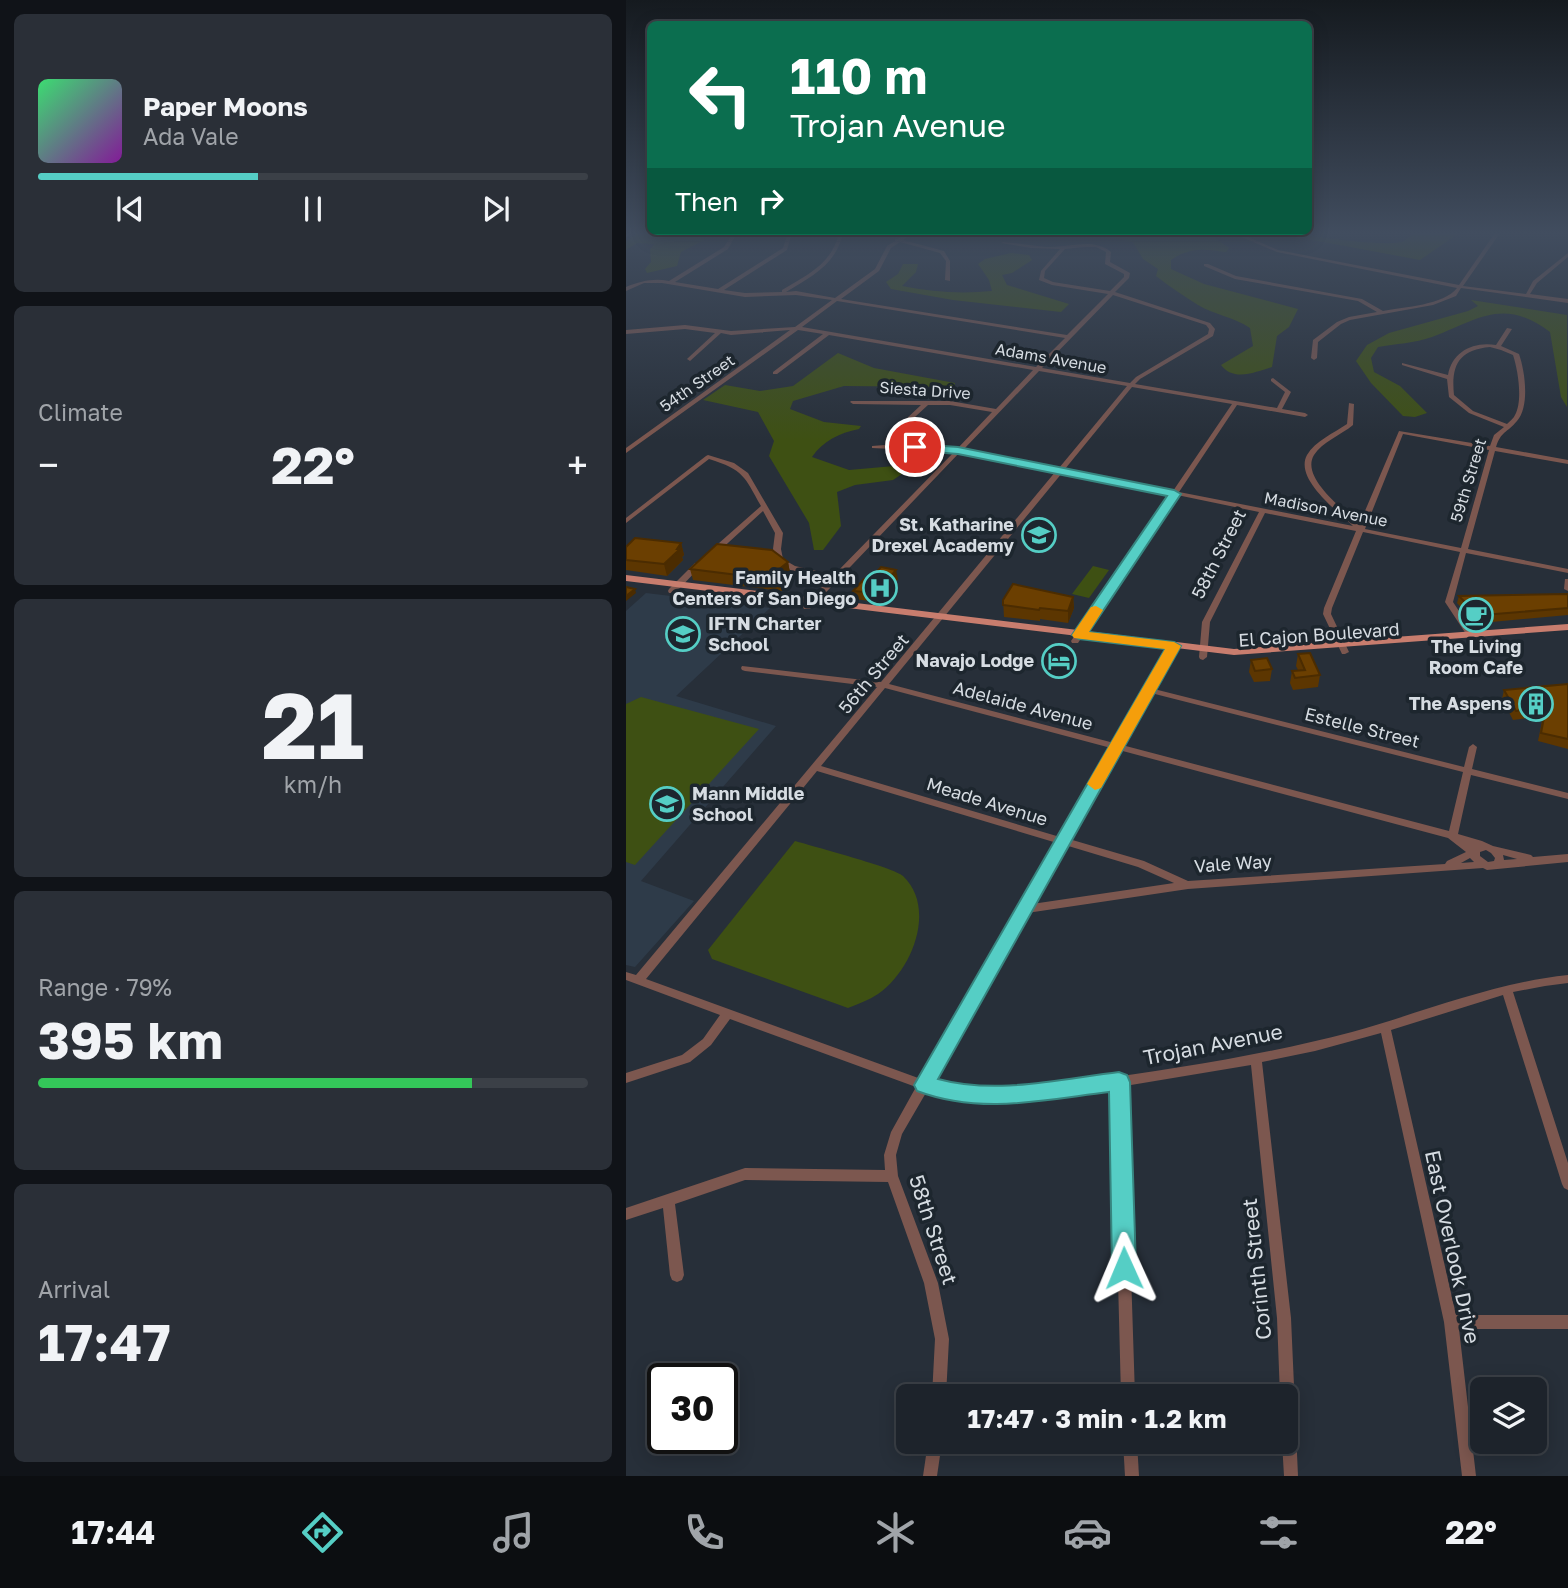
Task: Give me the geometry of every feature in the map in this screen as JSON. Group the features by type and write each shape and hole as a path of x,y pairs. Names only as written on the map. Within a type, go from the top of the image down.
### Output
{"main road":[{"name":"El Cajon Boulevard","path":"626,578 675,587 1260,659 1344,648 1465,640 1471,635 1568,627"},
{"name":"El Cajon Boulevard","path":"626,586 675,587"}],"street":[{"name":"54th Street","path":"626,451 833,302"},
{"path":"855,302 1068,337"},
{"path":"810,604 1103,302"},
{"name":"56th Street","path":"639,980 1130,386 1138,378 1209,337 1212,328 1208,324 1139,302"},
{"path":"1362,302 1381,312"},
{"path":"1314,358 1315,341 1339,323 1437,302"},
{"path":"668,328 677,319"},
{"name":"Adams Avenue","path":"626,332 685,327 718,333 798,328 1234,405 1305,415"},
{"path":"1508,426 1460,405 1451,396 1450,378 1453,364 1468,349 1498,346 1509,328"},
{"path":"690,359 718,333"},
{"path":"775,373 828,333"},
{"name":"59th Street","path":"1471,635 1449,602 1496,436 1519,415 1523,407 1516,354 1498,346"},
{"path":"1404,365 1450,378"},
{"path":"1274,380 1288,392 1279,410"},
{"name":"Siesta Drive","path":"853,402 950,402 996,411"},
{"path":"888,445 888,439 927,402"},
{"path":"1351,404 1349,425 1309,457 1306,469 1311,482 1350,517 1360,530"},
{"path":"1077,638 1234,405"},
{"path":"1344,648 1327,614 1401,432 1568,462"},
{"name":"Madison Avenue","path":"874,447 888,445 898,449 932,447 958,450 1568,571"},
{"path":"626,521 708,457 739,468 746,474 779,533 777,549 780,561 793,568 836,578"},
{"path":"675,587 763,508"},
{"name":"58th Street","path":"1203,653 1206,622 1263,511"},
{"path":"1568,580 1568,589"},
{"name":"58th Street","path":"940,1384 942,1339 931,1283 892,1175 890,1155 897,1132 1172,649"},
{"name":"Adelaide Avenue","path":"745,668 884,685 1488,847"},
{"name":"Estelle Street","path":"1149,690 1568,796"},
{"path":"1452,836 1473,747"},
{"name":"Meade Avenue","path":"816,768 1140,864 1188,885"},
{"name":"Adelaide Avenue","path":"1452,836 1474,852"},
{"path":"1488,847 1499,855 1498,864"},
{"name":"Vale Way","path":"1445,866 1478,848 1488,847 1540,860"},
{"path":"1474,852 1475,858 1483,865"},
{"name":"Vale Way","path":"1025,909 1188,885 1568,858"},
{"name":"Trojan Avenue","path":"626,976 924,1085 962,1095 994,1096 1119,1082 1256,1059 1385,1027 1507,990 1568,979"},
{"path":"1507,990 1568,1184"},
{"path":"626,1077 686,1059 707,1042 728,1013"},
{"name":"East Overlook Drive","path":"1385,1027 1451,1322 1469,1476"},
{"name":"Corinth Street","path":"1256,1059 1285,1318 1291,1476"},
{"path":"1119,1082 1128,1384"},
{"path":"626,1214 745,1174 892,1175"},
{"path":"669,1200 677,1275"},
{"path":"1451,1322 1568,1322"},
{"path":"930,1476 933,1454"},
{"path":"1131,1454 1132,1476"}],"shaded area":[{"name":"Mann Middle School","path":"646,593 770,608 676,696 776,726 641,881 694,901 635,967 626,965 626,611"}],"green space":[{"path":"970,302 1069,304 1061,312"},
{"path":"1193,302 1271,302 1298,309 1289,327 1277,336 1272,367 1238,374 1221,365 1253,346 1250,328"},
{"path":"1473,302 1567,315 1567,407 1561,397 1550,332 1518,315 1491,315 1425,339 1378,347 1371,358 1374,372 1400,386 1427,413 1415,417 1403,416 1371,383 1356,361 1367,345 1389,333 1478,306"},
{"path":"838,353 874,368 955,383 954,387 844,386 793,401 790,409 824,422 861,426 832,438 812,457 849,470 917,464 893,480 855,485 837,492 841,526 823,550 814,550 809,523 769,456 774,441 758,412 703,400 725,385 760,391 793,386"},
{"path":"1093,566 1109,570 1089,598 1072,594"},
{"name":"Mann Middle School","path":"641,697 759,729 635,865 626,862 626,704"},
{"path":"795,841 897,872 913,889 919,921 910,955 890,984 878,994 848,1008 712,959 708,950"}],"building":[{"path":"635,538 681,543 677,549 680,549 664,564 626,560 626,547"},
{"path":"717,544 772,550 788,562 777,571 785,574 779,580 690,569"},
{"path":"881,567 896,570 877,593 853,591 864,579 869,580"},
{"path":"1013,584 1073,597 1068,611 1003,605 1003,600"},
{"path":"626,587 635,589 626,596"},
{"path":"1568,594 1568,608 1483,615 1475,613 1459,596"},
{"path":"1310,653 1320,675 1295,678 1292,671 1305,670 1298,654"},
{"path":"1267,658 1272,669 1255,671 1251,660"},
{"path":"1568,684 1568,739 1541,733 1546,707 1516,711 1504,690"}],"slow traffic":[{"path":"1095,784 1174,646 1079,635 1096,610"}],"place":[{"name":"St. Katharine Drexel Academy","path":"1039,535"},
{"name":"Family Health Centers of San Diego","path":"880,588"},
{"name":"The Living Room Cafe","path":"1476,615"},
{"name":"IFTN Charter School","path":"683,634"},
{"name":"Navajo Lodge","path":"1059,661"},
{"name":"The Aspens","path":"1536,704"},
{"name":"Mann Middle School","path":"667,804"}],"route":[{"path":"915,447 958,450 1174,494 1079,635 1174,646 924,1085 962,1095 994,1096 1119,1082 1124,1268"}]}
